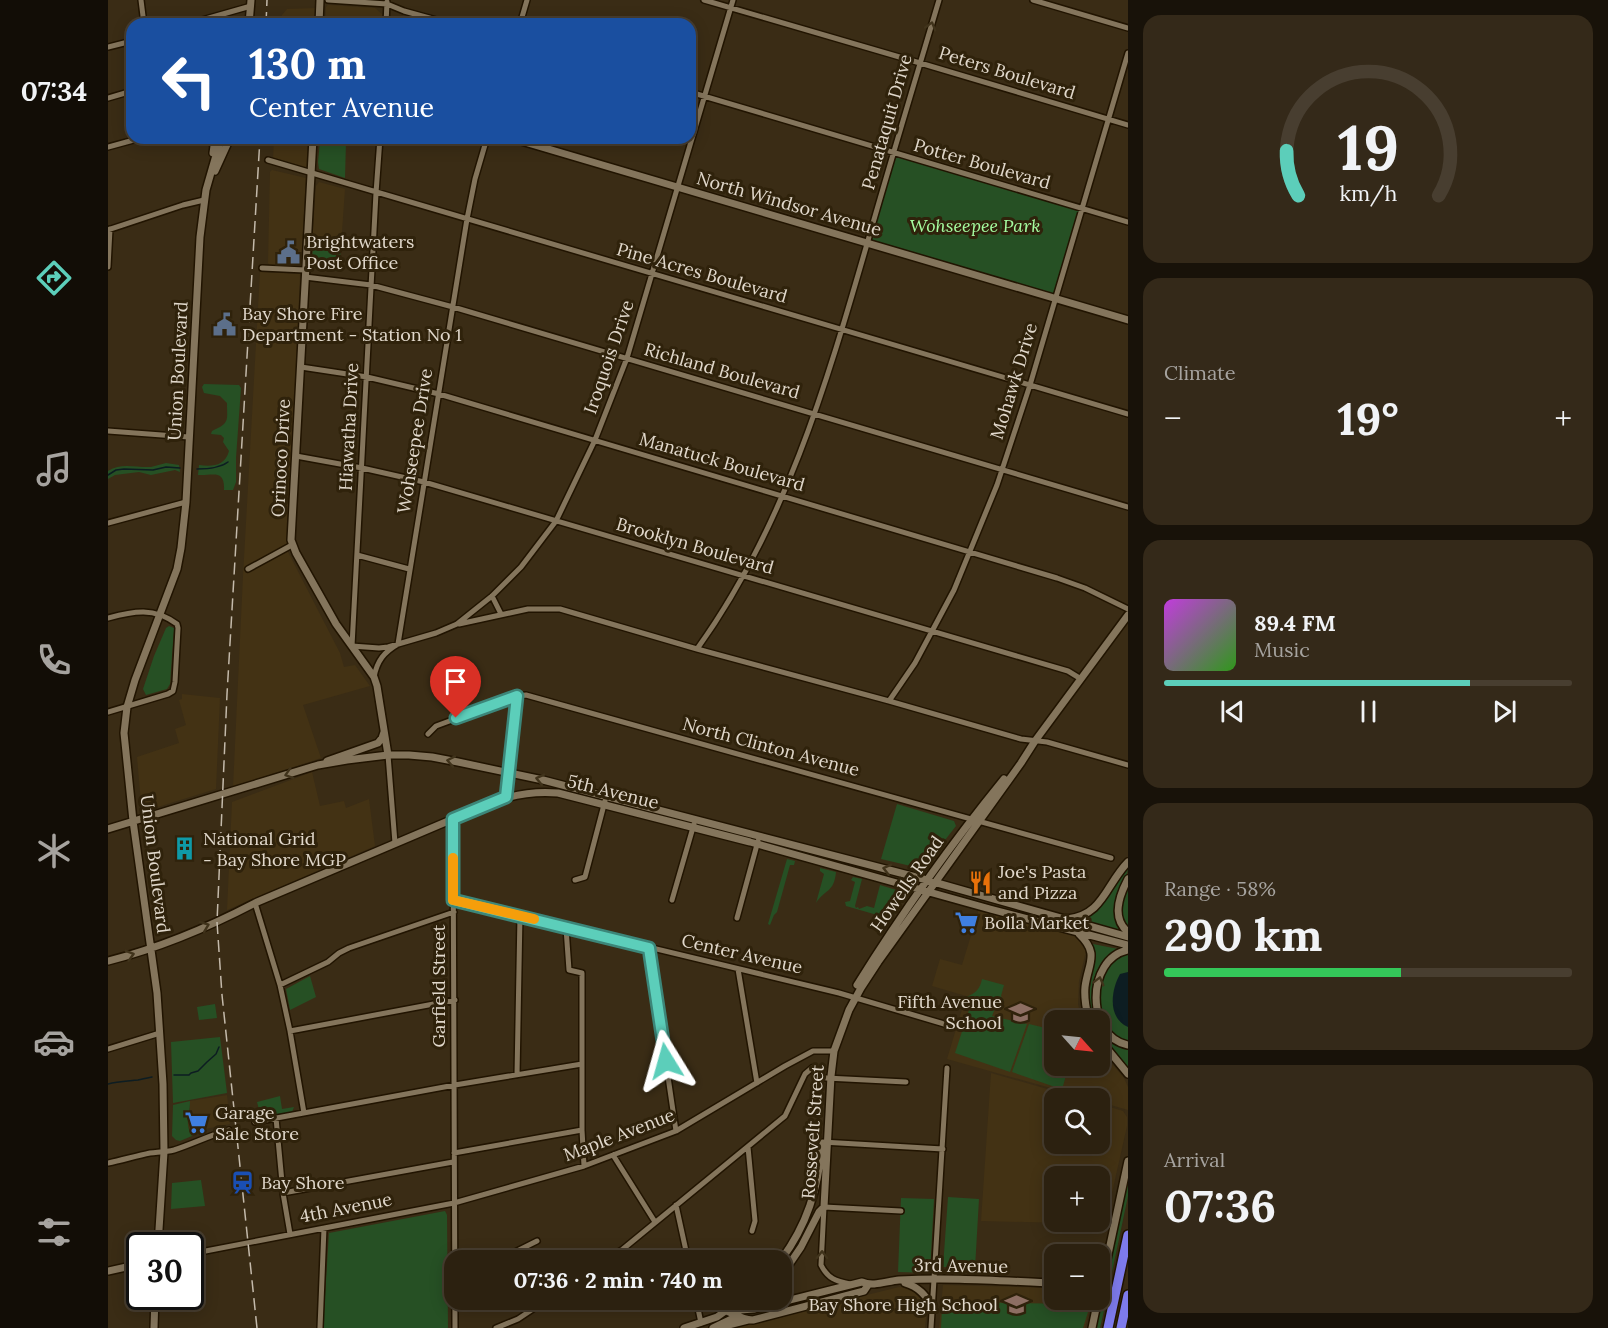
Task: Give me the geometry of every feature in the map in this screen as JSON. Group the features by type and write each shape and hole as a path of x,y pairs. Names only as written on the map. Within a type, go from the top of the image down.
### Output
{"highway":[{"path":"1108,1328 1128,1235"},
{"path":"1121,1328 1128,1295"}],"main road":[{"path":"319,18 320,0"},
{"path":"250,18 251,3"},
{"path":"210,176 213,144"},
{"name":"Union Boulevard","path":"159,1232 164,1152 160,1033 124,733 135,680 177,569 186,502 200,237 206,190 219,144"},
{"path":"206,190 227,144"},
{"name":"Orinoco Drive","path":"292,545 313,144"},
{"name":"North Windsor Avenue","path":"531,144 1128,320"},
{"path":"108,829 319,765 388,755 374,678 336,624 292,545"},
{"name":"Howells Road","path":"825,1143 828,1078 832,1051 839,1022 853,997 920,889 931,881 1128,615"},
{"path":"319,765 378,743 384,730"},
{"name":"5th Avenue","path":"388,755 432,757 508,773 606,797 694,824"},
{"name":"5th Avenue","path":"108,961 136,954 221,920 255,903 506,797 524,793 550,792 931,881 1128,937"},
{"name":"5th Avenue","path":"758,840 920,889 1128,945"},
{"path":"1061,919 1084,915 1092,910 1100,903 1128,862"},
{"path":"1128,879 1120,896 1118,912 1120,923 1128,932"},
{"name":"Howells Road","path":"876,960 929,891 931,881"},
{"path":"1078,932 1088,944 1092,954 1085,988 1087,1010"},
{"path":"1128,950 1114,955 1106,963 1098,981 1096,999 1099,1016 1107,1031 1115,1040 1128,1045"},
{"path":"1110,1052 1128,1074"},
{"path":"788,1250 797,1237 808,1212 819,1179 825,1143"},
{"name":"Rossevelt Street","path":"792,1260 824,1207 825,1143"},
{"path":"1109,1244 1128,1161"},
{"path":"108,1271 126,1267"},
{"path":"897,1280 912,1284 919,1289 933,1307"},
{"name":"3rd Avenue","path":"792,1299 862,1282 868,1285 897,1280 1044,1283"},
{"name":"3rd Avenue","path":"715,1328 864,1291 868,1285"},
{"path":"792,1302 794,1309"},
{"path":"154,1328 155,1310"},
{"path":"684,1328 717,1317 727,1310"},
{"path":"732,1310 737,1316 749,1320"},
{"path":"740,1310 745,1311"},
{"path":"1092,1328 1096,1310"},
{"path":"715,1328 745,1311"}],"street":[{"path":"141,0 143,18"},
{"path":"328,0 387,2 404,11 429,18"},
{"path":"522,18 527,0"},
{"name":"Peters Boulevard","path":"704,0 1128,125"},
{"name":"Iroquois Drive","path":"696,123 733,0"},
{"name":"Penataquit Drive","path":"697,649 724,610 756,554 783,496 815,414 843,330 939,0"},
{"path":"1033,0 1128,28"},
{"path":"386,18 387,2"},
{"path":"206,18 251,3"},
{"path":"108,47 126,42"},
{"name":"Mohawk Drive","path":"889,701 915,663 954,590 1003,469 1128,53"},
{"path":"108,98 126,93"},
{"name":"Potter Boulevard","path":"696,94 1128,222"},
{"path":"108,147 126,142"},
{"name":"Hiawatha Drive","path":"352,646 380,144"},
{"name":"Wohseepee Drive","path":"398,644 467,219 485,144"},
{"name":"Iroquois Drive","path":"352,646 379,648 436,633 457,624 492,596 530,557 556,521 595,440 627,358 690,144"},
{"name":"Pine Acres Boulevard","path":"268,160 1128,414"},
{"path":"108,267 109,230 204,200"},
{"name":"Richland Boulevard","path":"262,268 371,285 453,307 1128,507"},
{"name":"Manatuck Boulevard","path":"301,367 367,377 439,394 1058,578 1128,609"},
{"path":"108,431 189,437"},
{"name":"Brooklyn Boulevard","path":"296,456 424,482 1068,671 1081,679"},
{"path":"108,523 186,502"},
{"path":"248,569 292,545"},
{"path":"357,555 410,569"},
{"path":"492,596 501,614"},
{"path":"457,624 528,609 560,609 1021,740 1047,742 1128,765"},
{"path":"108,618 140,611 161,615 177,624 178,628 173,691 108,712"},
{"name":"Iroquois Drive","path":"374,678 380,659 398,644"},
{"name":"North Clinton Avenue","path":"428,734 436,726 517,696 526,695 1111,858"},
{"path":"506,797 517,696"},
{"path":"388,755 395,843"},
{"path":"575,880 585,877 606,797"},
{"name":"Garfield Street","path":"453,819 454,1250"},
{"path":"672,900 694,824"},
{"path":"737,918 758,840"},
{"name":"Center Avenue","path":"453,900 839,993 951,1026"},
{"path":"255,903 280,985 304,1113"},
{"path":"280,985 328,962 349,948 454,912"},
{"path":"517,1075 520,915"},
{"path":"566,928 569,970 582,973 584,1166"},
{"path":"649,948 676,1131"},
{"path":"738,969 757,1083"},
{"path":"290,1031 454,1000"},
{"path":"108,1049 160,1033"},
{"name":"Maple Avenue","path":"506,1189 584,1166 676,1131 813,1052 832,1051"},
{"path":"255,1122 582,1064"},
{"path":"621,1250 784,1116 805,1074 812,1068"},
{"path":"931,1328 947,1068"},
{"path":"828,1078 906,1082"},
{"path":"276,1118 283,1193 290,1234"},
{"path":"108,1163 153,1152 164,1152 229,1130"},
{"path":"454,1153 582,1130"},
{"path":"825,1143 943,1149"},
{"path":"748,1147 755,1221 752,1231"},
{"path":"613,1155 656,1222"},
{"path":"283,1193 453,1162"},
{"name":"4th Avenue","path":"204,1251 454,1203 506,1189"},
{"path":"676,1205 686,1250"},
{"path":"850,1284 832,1280 821,1265 824,1207 901,1211"},
{"path":"320,1328 324,1228"},
{"path":"520,1250 537,1242"},
{"name":"Garfield Street","path":"455,1310 455,1328"},
{"path":"496,1328 518,1319 532,1310"},
{"path":"698,1310 701,1323"}],"shaded area":[{"path":"328,5 375,8 382,14 382,18 325,18"},
{"path":"317,8 316,18 282,18 287,9"},
{"path":"274,144 309,144 305,169 273,159"},
{"path":"272,170 306,178 301,268 270,266 268,263 270,172"},
{"path":"319,182 345,189 341,246 312,244 316,186"},
{"path":"260,272 300,274 288,552 340,653 344,667 355,665 370,686 303,705 321,758 233,787 243,576"},
{"path":"182,694 220,698 216,789 148,810 141,803 137,757 179,743 175,729 186,725 179,700 182,699"},
{"path":"312,772 320,806 344,801 346,808 369,799 375,846 227,910 232,802"},
{"name":"Fifth Avenue School","path":"979,909 1076,937 1086,951 1079,981 1080,1010 1044,1010 1044,1076 1110,1076 1110,1062 1124,1078 1128,1087 1128,1110 1110,1105 1110,1088 1050,1088 947,1059 966,996 932,986 940,959 962,965"},
{"path":"1128,972 1128,1027 1117,1017 1113,995 1120,974"},
{"path":"991,1073 1044,1088 1044,1154 1110,1154 1110,1107 1123,1111 1127,1117 1110,1202 1110,1166 1044,1166 1044,1223 981,1221"},
{"path":"227,1095 230,1124 205,1129 192,1136 187,1123 190,1101"},
{"name":"Bay Shore High School","path":"943,1285 1044,1288 1044,1310 1089,1310 1085,1328 939,1328"},
{"name":"Bay Shore High School","path":"899,1287 911,1288 925,1301 927,1308 925,1328 734,1328"}],"green space":[{"path":"320,144 346,144 345,178 319,169"},
{"name":"Wohseepee Park","path":"894,153 1082,208 1055,298 867,243"},
{"path":"313,246 341,247 339,271 313,267"},
{"path":"204,384 239,385 241,388 236,482 233,490 224,490 224,483 220,476 198,475 199,465 209,466 221,463 229,451 221,435 211,434 225,423 227,403 220,396 204,393 202,387"},
{"path":"166,463 179,465 180,472 175,470 151,475 139,472 115,475 108,479 108,471 113,468 151,467"},
{"path":"169,626 174,628 170,684 167,689 146,695 143,689 154,656"},
{"path":"897,804 954,821 956,826 927,863 915,867 881,859"},
{"path":"787,859 795,861 794,865 790,865 777,912 770,925 768,924"},
{"path":"1128,867 1127,874 1117,892 1115,904 1115,916 1119,928 1117,930 1081,921 1108,898"},
{"path":"820,868 836,872 833,884 816,903 824,874"},
{"path":"853,877 862,879 855,906 859,909 867,906 874,908 880,885 903,892 904,898 891,919 846,906 845,902 850,901 855,882 851,880"},
{"path":"1128,883 1128,928 1124,925 1120,908"},
{"path":"1093,944 1118,949 1099,967 1092,989 1094,1010 1090,1010 1089,1001"},
{"path":"1121,955 1128,955 1128,1042 1115,1037 1110,1031 1110,1010 1101,1010 1098,1002 1098,988 1110,960"},
{"path":"310,976 316,997 290,1010 286,989"},
{"path":"982,979 1004,985 1001,996 1003,1004 996,1006 992,1016 1027,1024 1010,1072 955,1053 969,1010 966,997 977,990"},
{"path":"215,1004 217,1018 199,1020 197,1007"},
{"path":"1029,1024 1044,1028 1044,1076 1066,1076 1063,1086 1058,1088 1012,1072"},
{"path":"220,1037 227,1093 173,1103 171,1042"},
{"path":"1110,1039 1128,1048 1128,1070 1110,1046"},
{"path":"280,1096 282,1109 294,1107 292,1112 261,1117 257,1102"},
{"path":"190,1101 188,1123 192,1136 180,1141 176,1140 172,1136 173,1105"},
{"path":"1128,1178 1128,1196 1110,1282 1110,1262"},
{"path":"201,1180 205,1206 171,1209 172,1183"},
{"path":"948,1197 979,1199 975,1268 943,1267"},
{"path":"901,1198 934,1199 930,1273 898,1272"},
{"path":"445,1211 447,1250 444,1250 444,1310 448,1310 448,1328 323,1328 329,1233"},
{"path":"950,1302 1044,1304 1044,1310 1089,1310 1083,1328 941,1328 942,1308"},
{"path":"1100,1310 1104,1310 1100,1328 1096,1328"}],"waterway":[{"path":"197,469 217,467 228,462"},
{"path":"108,475 116,470 124,469 180,468"},
{"path":"174,1075 189,1075 198,1071 216,1054 219,1047"},
{"path":"108,1084 152,1077"}],"railway":[{"path":"266,18 267,0"},
{"path":"257,1328 222,995 217,922 227,694 260,144"}],"slow traffic":[{"path":"453,858 453,900 534,919"}],"place":[{"name":"Brightwaters Post Office","path":"288,252"},
{"name":"Bay Shore Fire Department - Station No 1","path":"224,324"},
{"name":"National Grid - Bay Shore MGP","path":"185,849"},
{"name":"Joe's Pasta and Pizza","path":"980,882"},
{"name":"Bolla Market","path":"966,923"},
{"name":"Fifth Avenue School","path":"1020,1012"},
{"name":"Garage Sale Store","path":"197,1123"},
{"name":"Bay Shore","path":"243,1183"},
{"name":"Bay Shore High School","path":"1016,1305"}],"route":[{"path":"456,718 517,696 506,797 453,819 453,900 649,948 666,1061"}]}
